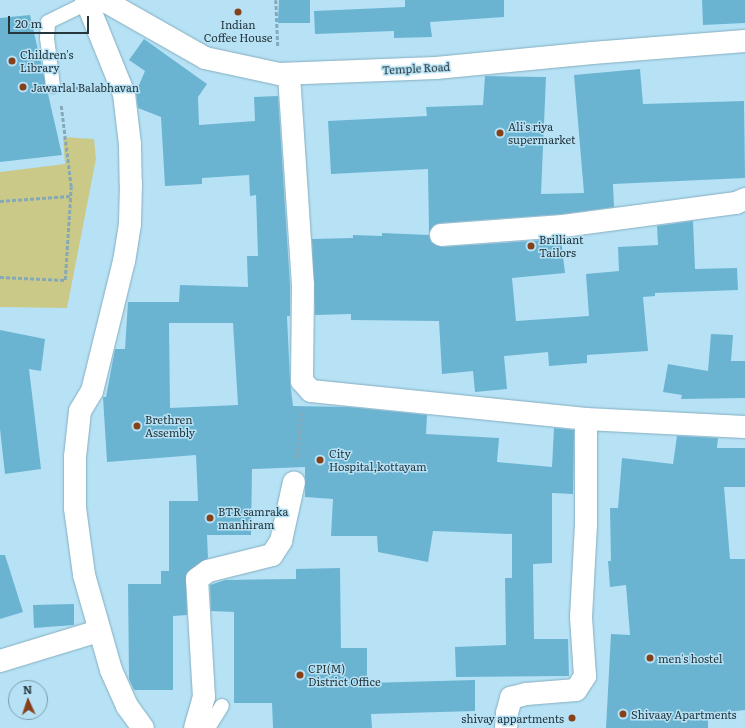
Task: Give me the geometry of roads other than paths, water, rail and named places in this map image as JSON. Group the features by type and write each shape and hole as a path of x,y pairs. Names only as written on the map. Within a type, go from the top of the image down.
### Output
{"street":[{"name":"Temple Road","path":"92,1 205,58 284,75 312,72 436,68 592,53 745,41"},
{"path":"92,1 124,94 130,151 130,224 124,261 92,391 80,411 75,457 75,508 84,575 111,670 122,694 143,728"},
{"path":"284,75 303,285 302,381 311,391 586,419 745,427"},
{"path":"441,235 563,226 736,203 745,199"},
{"path":"506,728 506,712 511,698 526,694 576,690 585,676 581,617 586,524 586,419"},
{"path":"195,728 204,698 197,579 208,571 272,555 281,541 294,482"},
{"path":"0,661 99,631"}],"lane":[{"path":"54,86 47,38 48,22 92,1"},
{"path":"208,728 222,706"}],"place":[{"name":"Indian Coffee House","path":"238,12"},
{"name":"Children's Library","path":"12,61"},
{"name":"Jawarlal Balabhavan","path":"23,87"},
{"name":"Ali's riya supermarket","path":"500,133"},
{"name":"Brilliant Tailors","path":"531,246"},
{"name":"Brethren Assembly","path":"137,426"},
{"name":"City Hospital,kottayam","path":"320,460"},
{"name":"BTR samraka manhiram","path":"210,518"},
{"name":"men's hostel","path":"650,658"},
{"name":"CPI(M) District Office","path":"300,675"},
{"name":"Shivaay Apartments","path":"623,714"},
{"name":"shivay appartments","path":"572,718"}]}
